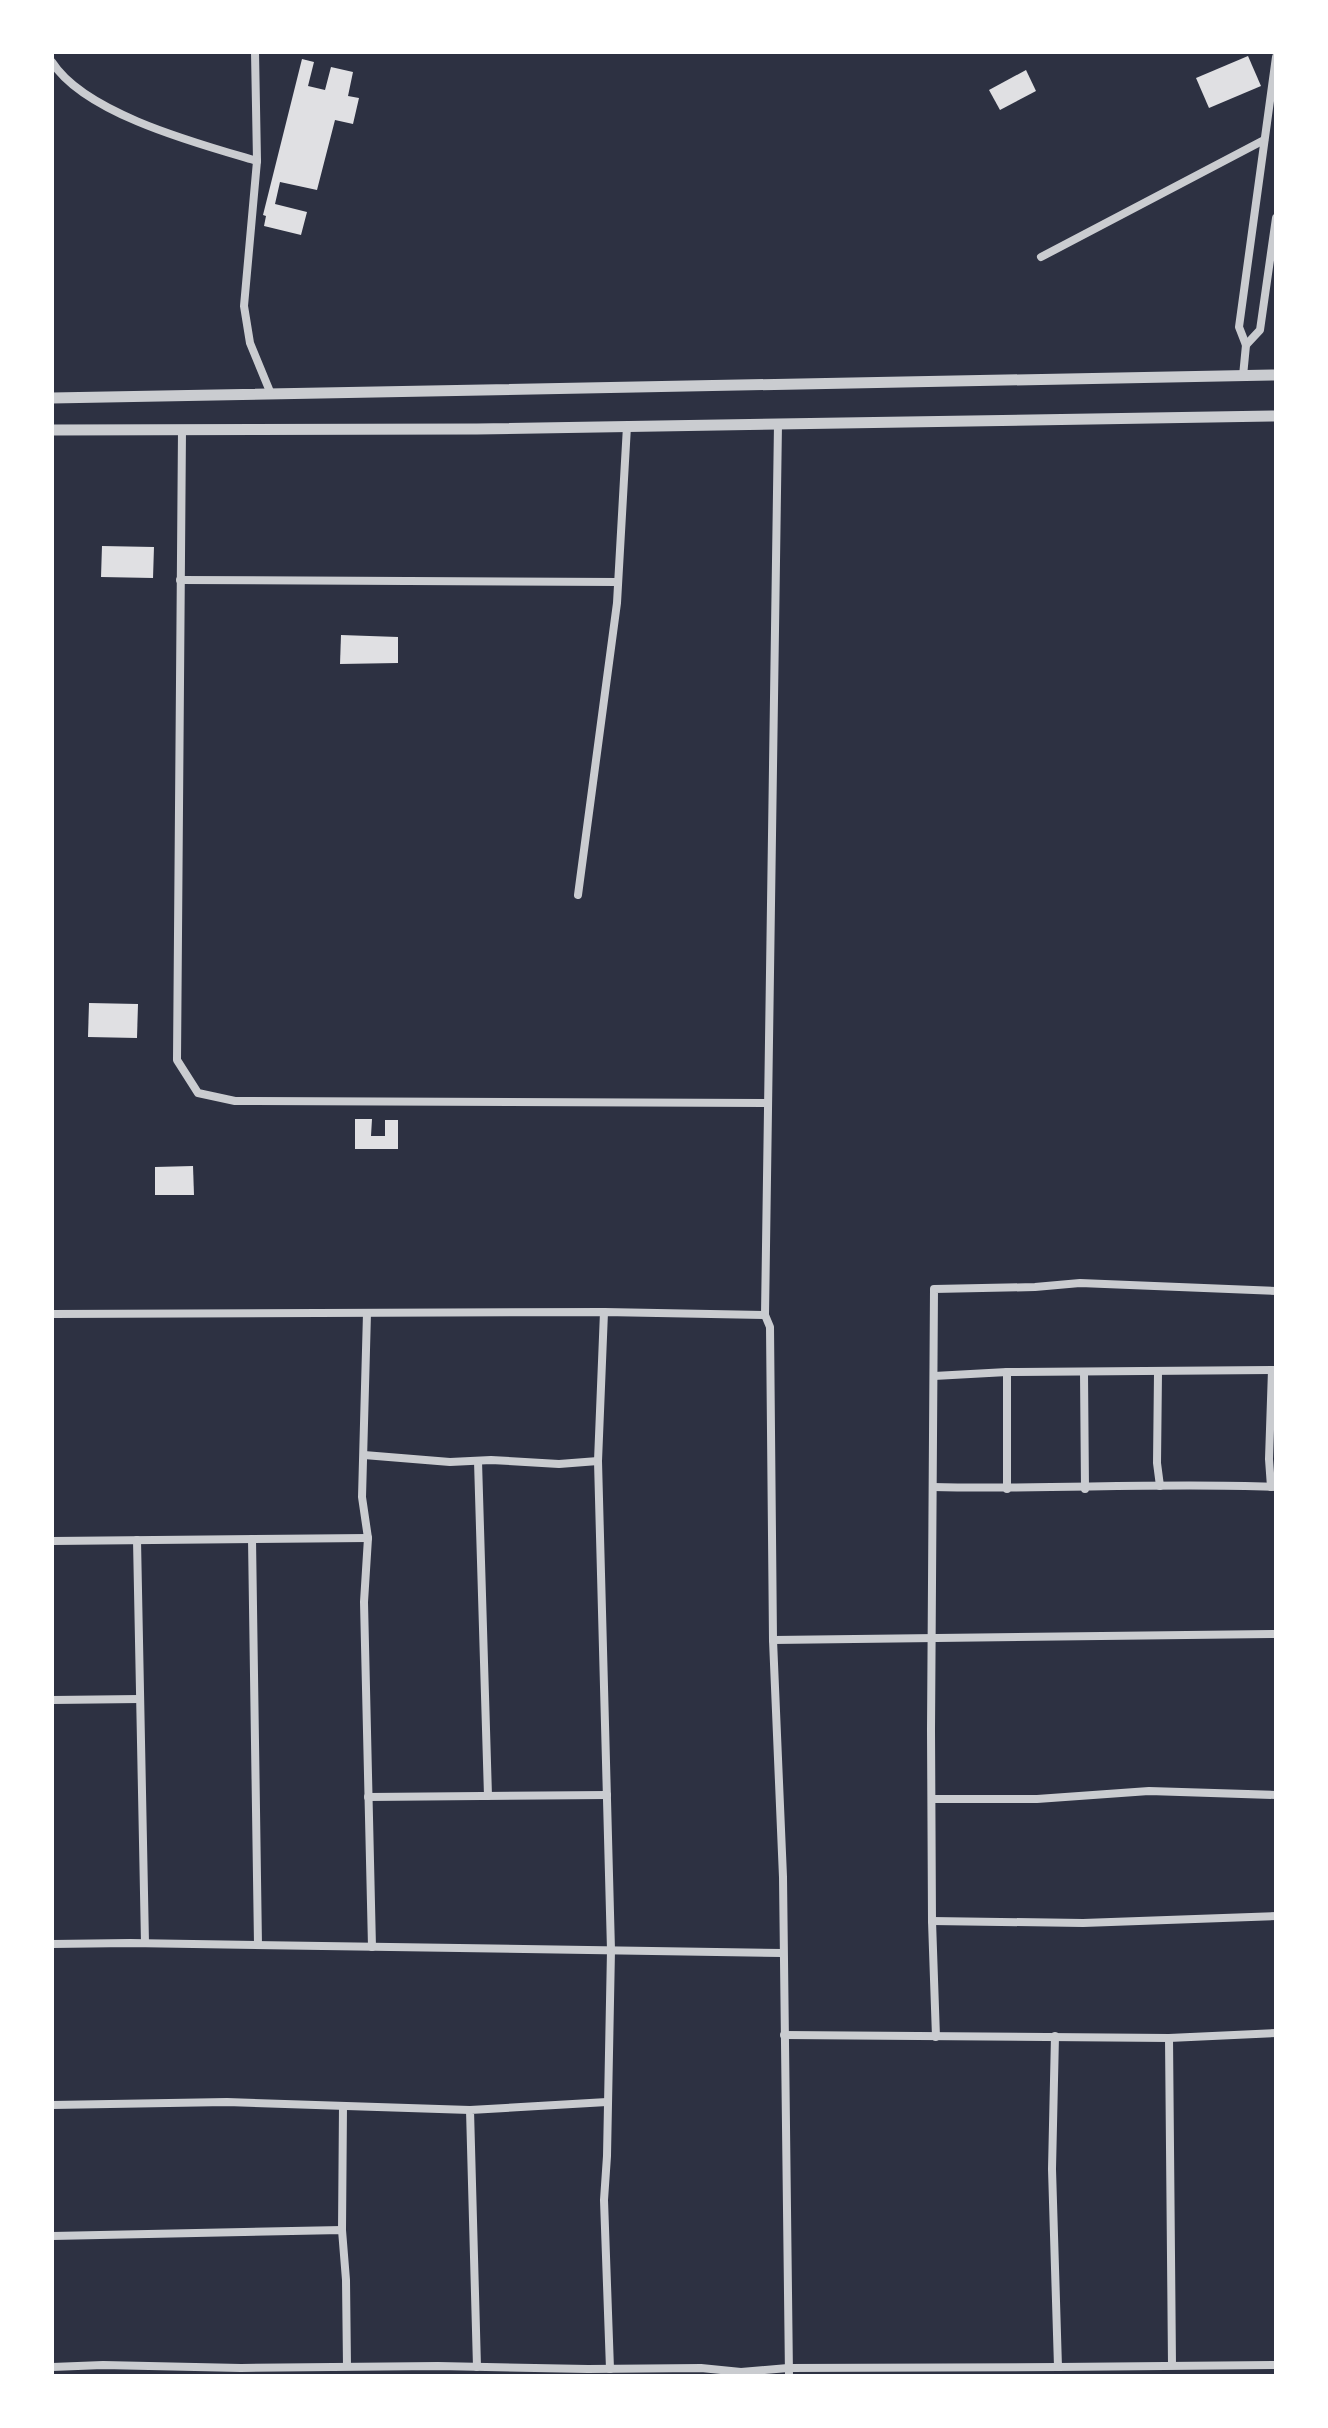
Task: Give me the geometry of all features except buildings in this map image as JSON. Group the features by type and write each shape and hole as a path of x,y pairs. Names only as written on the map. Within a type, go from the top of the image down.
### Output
{"street":[{"path":"255,52 257,161 244,306 250,343 271,394"},
{"path":"1243,376 1246,345 1239,327 1276,57"},
{"path":"52,62 59,73 94,100 173,136 257,161"},
{"path":"1041,257 1264,140"},
{"path":"1246,345 1260,330 1276,218"},
{"path":"1264,303 1276,303"},
{"path":"52,398 1276,375"},
{"path":"52,430 627,426 1276,416"},
{"path":"778,424 765,1315 770,1327 788,2372"},
{"path":"578,895 618,582 627,426"},
{"path":"182,430 177,1060 198,1093 235,1101 768,1103"},
{"path":"180,580 618,582"},
{"path":"936,2037 932,1921 934,1289 1080,1283 1276,1291"},
{"path":"52,1314 604,1312 765,1315"},
{"path":"604,1312 598,1461 611,1950 604,2251 610,2369"},
{"path":"367,1313 362,1497 368,1538 364,1602 372,1947"},
{"path":"933,1487 1274,1487 1269,1459 1274,1370 1007,1372 934,1376"},
{"path":"1007,1372 1007,1489"},
{"path":"1084,1373 1085,1489"},
{"path":"1158,1373 1157,1463 1160,1486"},
{"path":"364,1455 450,1462 559,1464 598,1461"},
{"path":"478,1461 488,1796"},
{"path":"52,1541 368,1538"},
{"path":"252,1539 258,1945"},
{"path":"137,1540 145,1943"},
{"path":"773,1640 1276,1634"},
{"path":"52,1700 140,1699"},
{"path":"933,1799 1037,1799 1149,1791 1276,1795"},
{"path":"368,1797 607,1795"},
{"path":"932,1921 1083,1923 1276,1916"},
{"path":"52,1944 782,1953"},
{"path":"784,2035 1169,2038 1276,2033"},
{"path":"1055,2036 1052,2169 1058,2367"},
{"path":"1169,2038 1172,2365"},
{"path":"52,2105 227,2102 470,2110 607,2102"},
{"path":"343,2106 342,2230 347,2366"},
{"path":"470,2110 477,2367"},
{"path":"52,2236 342,2230"},
{"path":"52,2367 701,2368 788,2372 1276,2365"}]}
